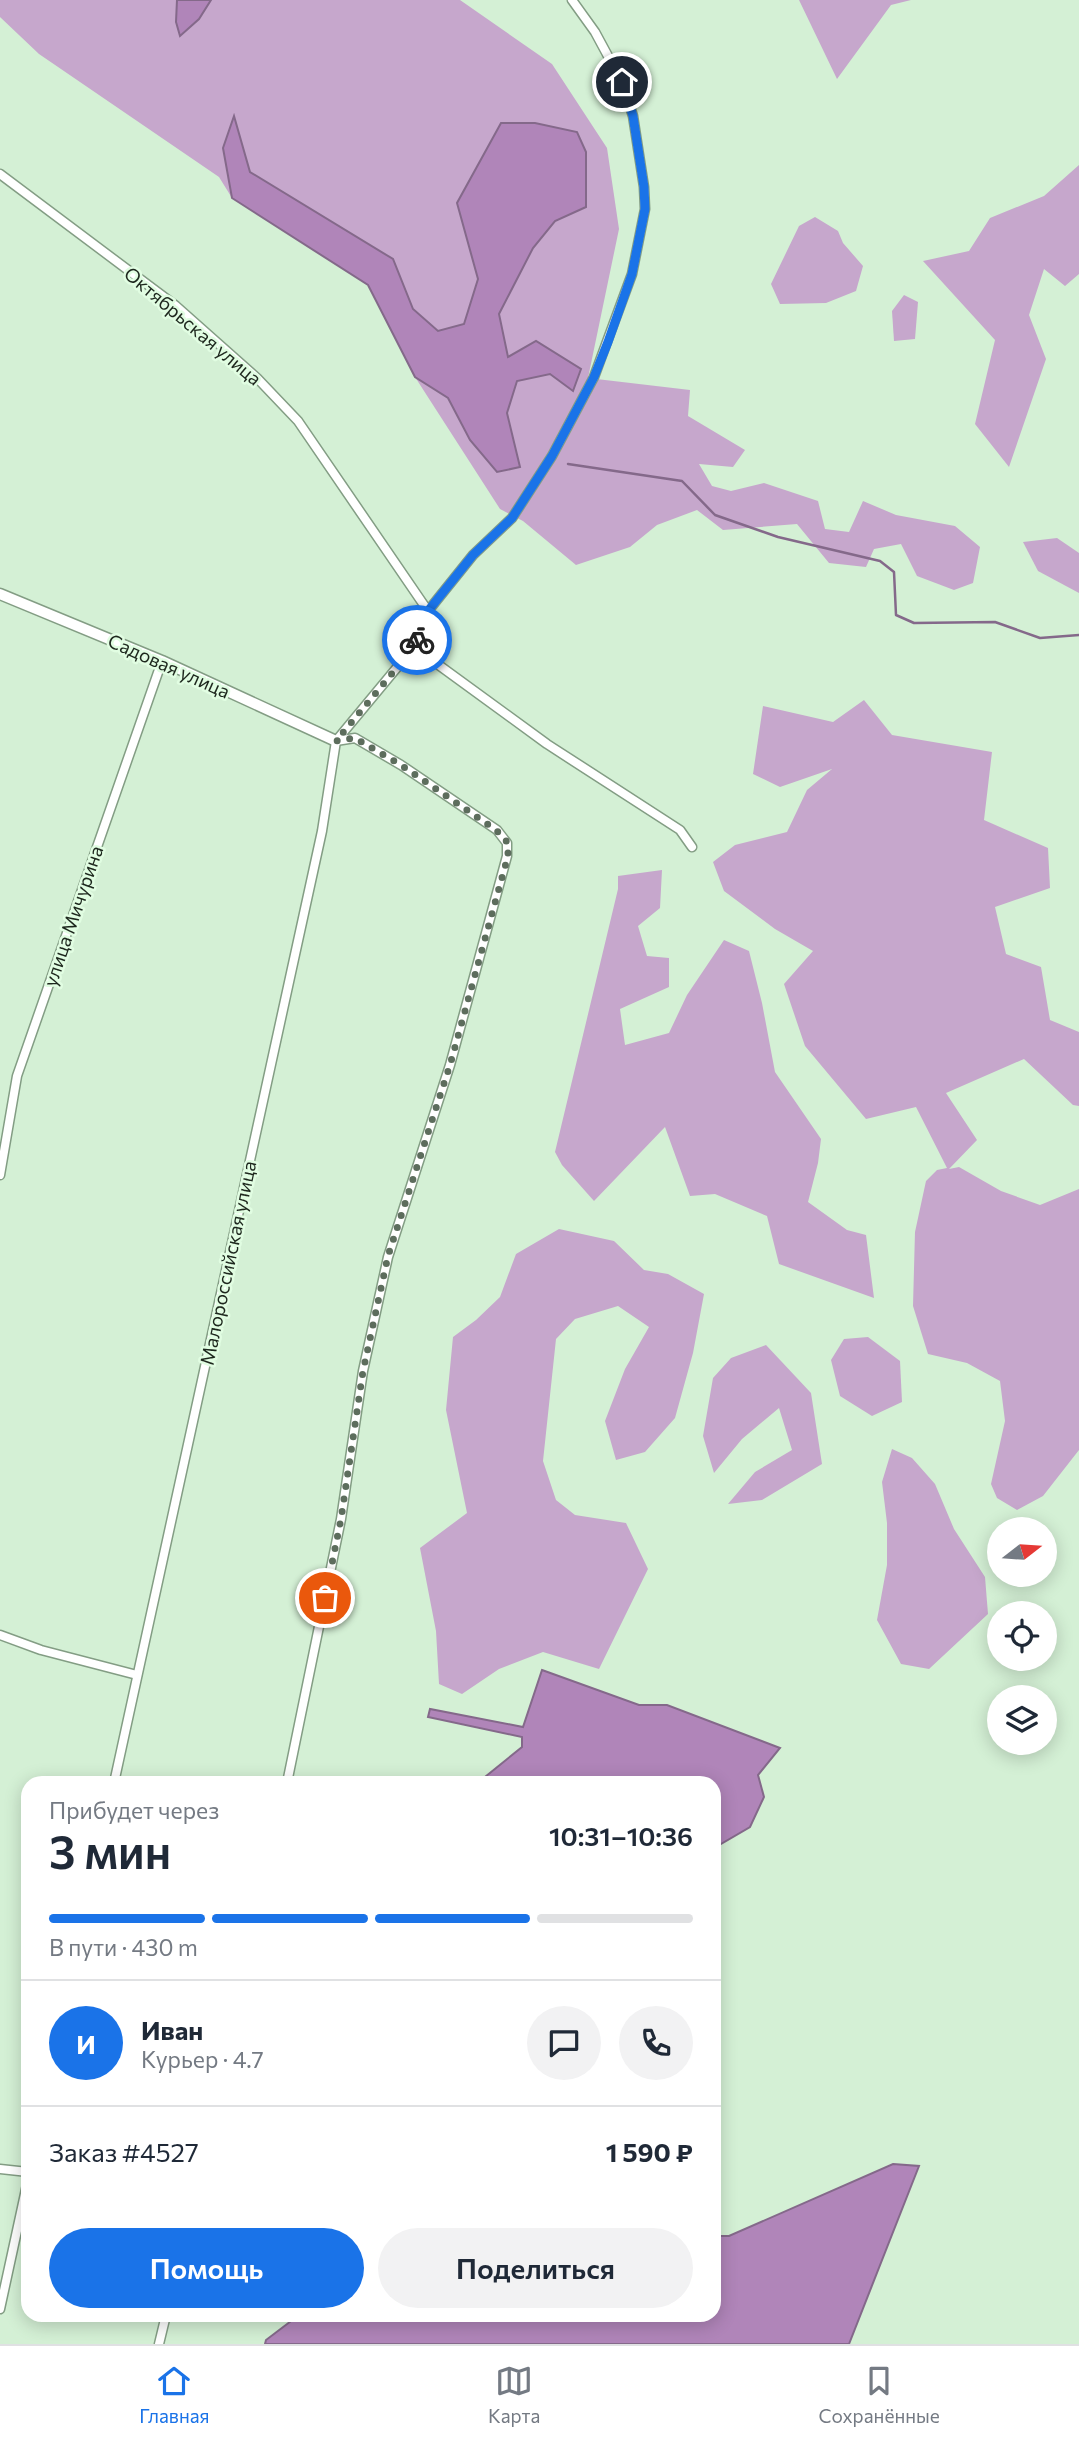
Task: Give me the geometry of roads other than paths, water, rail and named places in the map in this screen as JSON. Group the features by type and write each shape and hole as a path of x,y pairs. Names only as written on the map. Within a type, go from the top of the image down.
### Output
{"street":[{"path":"336,741 414,647 428,611 473,555 512,518 552,456 594,377 632,274 645,209 633,116 622,82 595,32 572,0"},
{"name":"Октябрьская улица","path":"0,174 176,306 262,383 298,421 323,454 428,611"},
{"name":"Садовая улица","path":"0,594 162,661 336,741"},
{"path":"414,647 547,744 680,830 692,848"},
{"name":"улица Мичурина","path":"0,1175 17,1076 162,661"},
{"path":"288,1776 341,1519 363,1371 388,1256 450,1065 508,856 508,843 496,830 401,765 355,738 336,741"},
{"name":"Малороссийская улица","path":"115,1776 322,831 336,741"},
{"path":"0,1634 41,1650 137,1675"},
{"path":"0,2169 21,2171"},
{"path":"0,2309 21,2212"},
{"path":"159,2344 164,2322"}],"waterway":[{"path":"568,464 682,481 715,515 778,537 880,561 894,572 896,615 914,623 995,622 1040,638 1079,635"}]}
